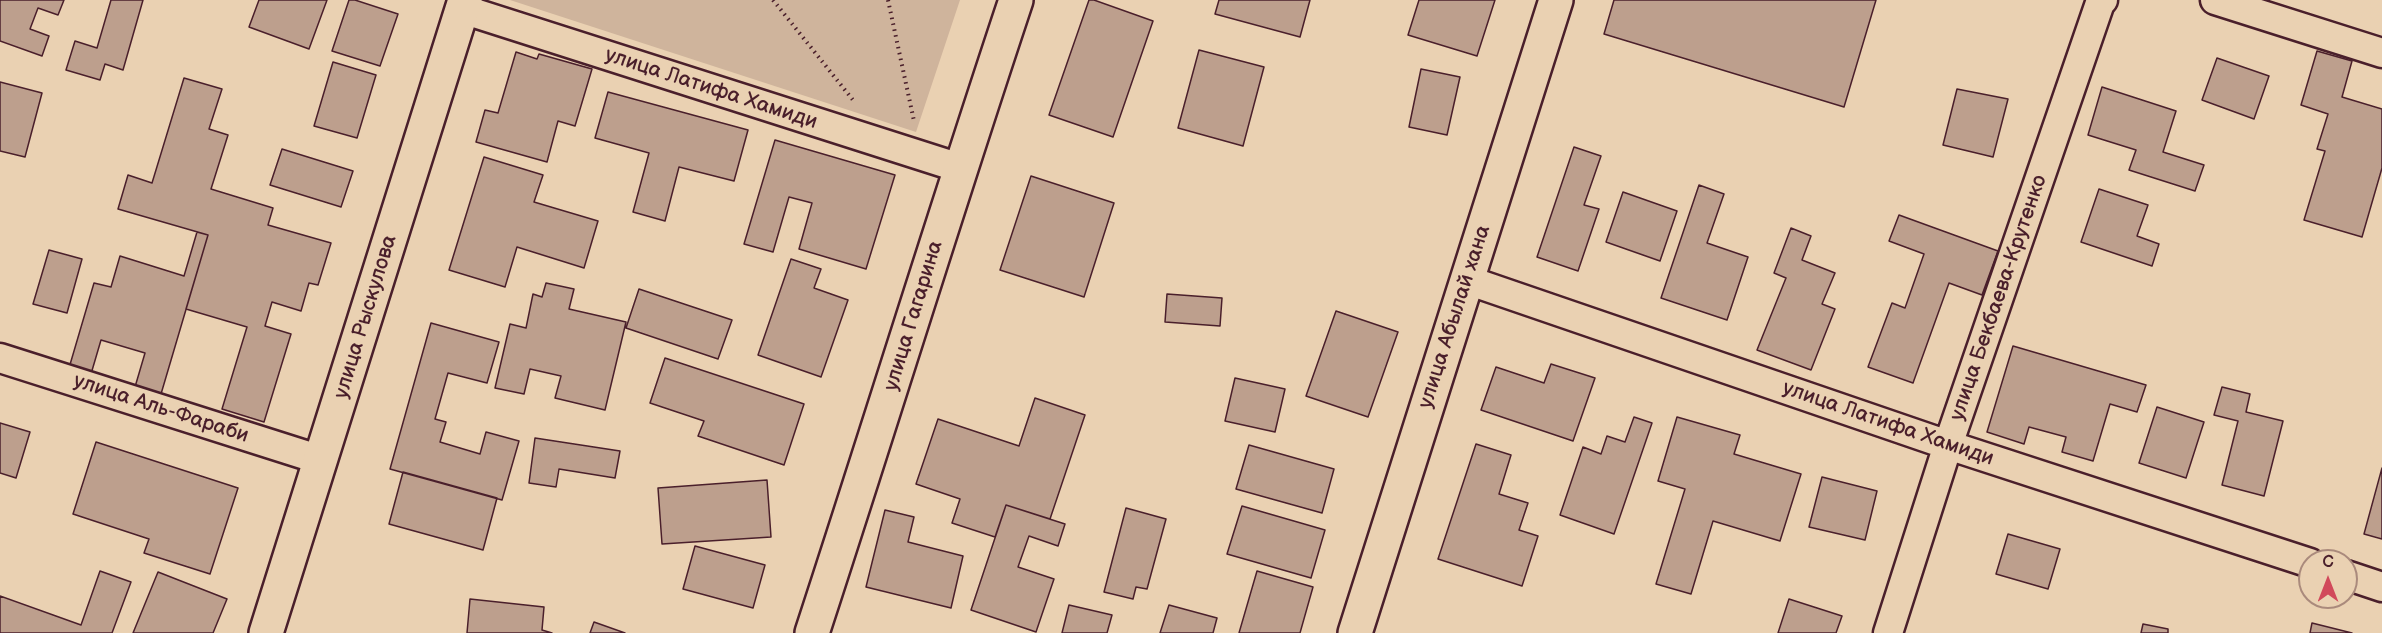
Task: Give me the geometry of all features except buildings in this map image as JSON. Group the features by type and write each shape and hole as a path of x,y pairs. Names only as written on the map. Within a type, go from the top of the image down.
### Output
{"main road":[{"name":"улица Гагарина","path":"812,633 1016,0"},
{"name":"улица Абылай хана","path":"1355,633 1556,0"},
{"name":"улица Рыскулова","path":"266,633 464,5"}],"street":[{"name":"улица Бекбаева-Крутенко","path":"1888,633 1948,445 2100,3 2103,0"},
{"path":"2215,0 2382,53"},
{"name":"улица Латифа Хамиди","path":"464,5 960,168"},
{"name":"улица Латифа Хамиди","path":"1467,280 1948,445 2298,559"},
{"name":"улица Аль-Фараби","path":"0,357 321,460"},
{"path":"2358,579 2382,587"}],"path":[{"path":"773,0 889,145"},
{"path":"888,0 919,155"}],"shaded area":[{"path":"510,0 960,0 916,132"}]}
